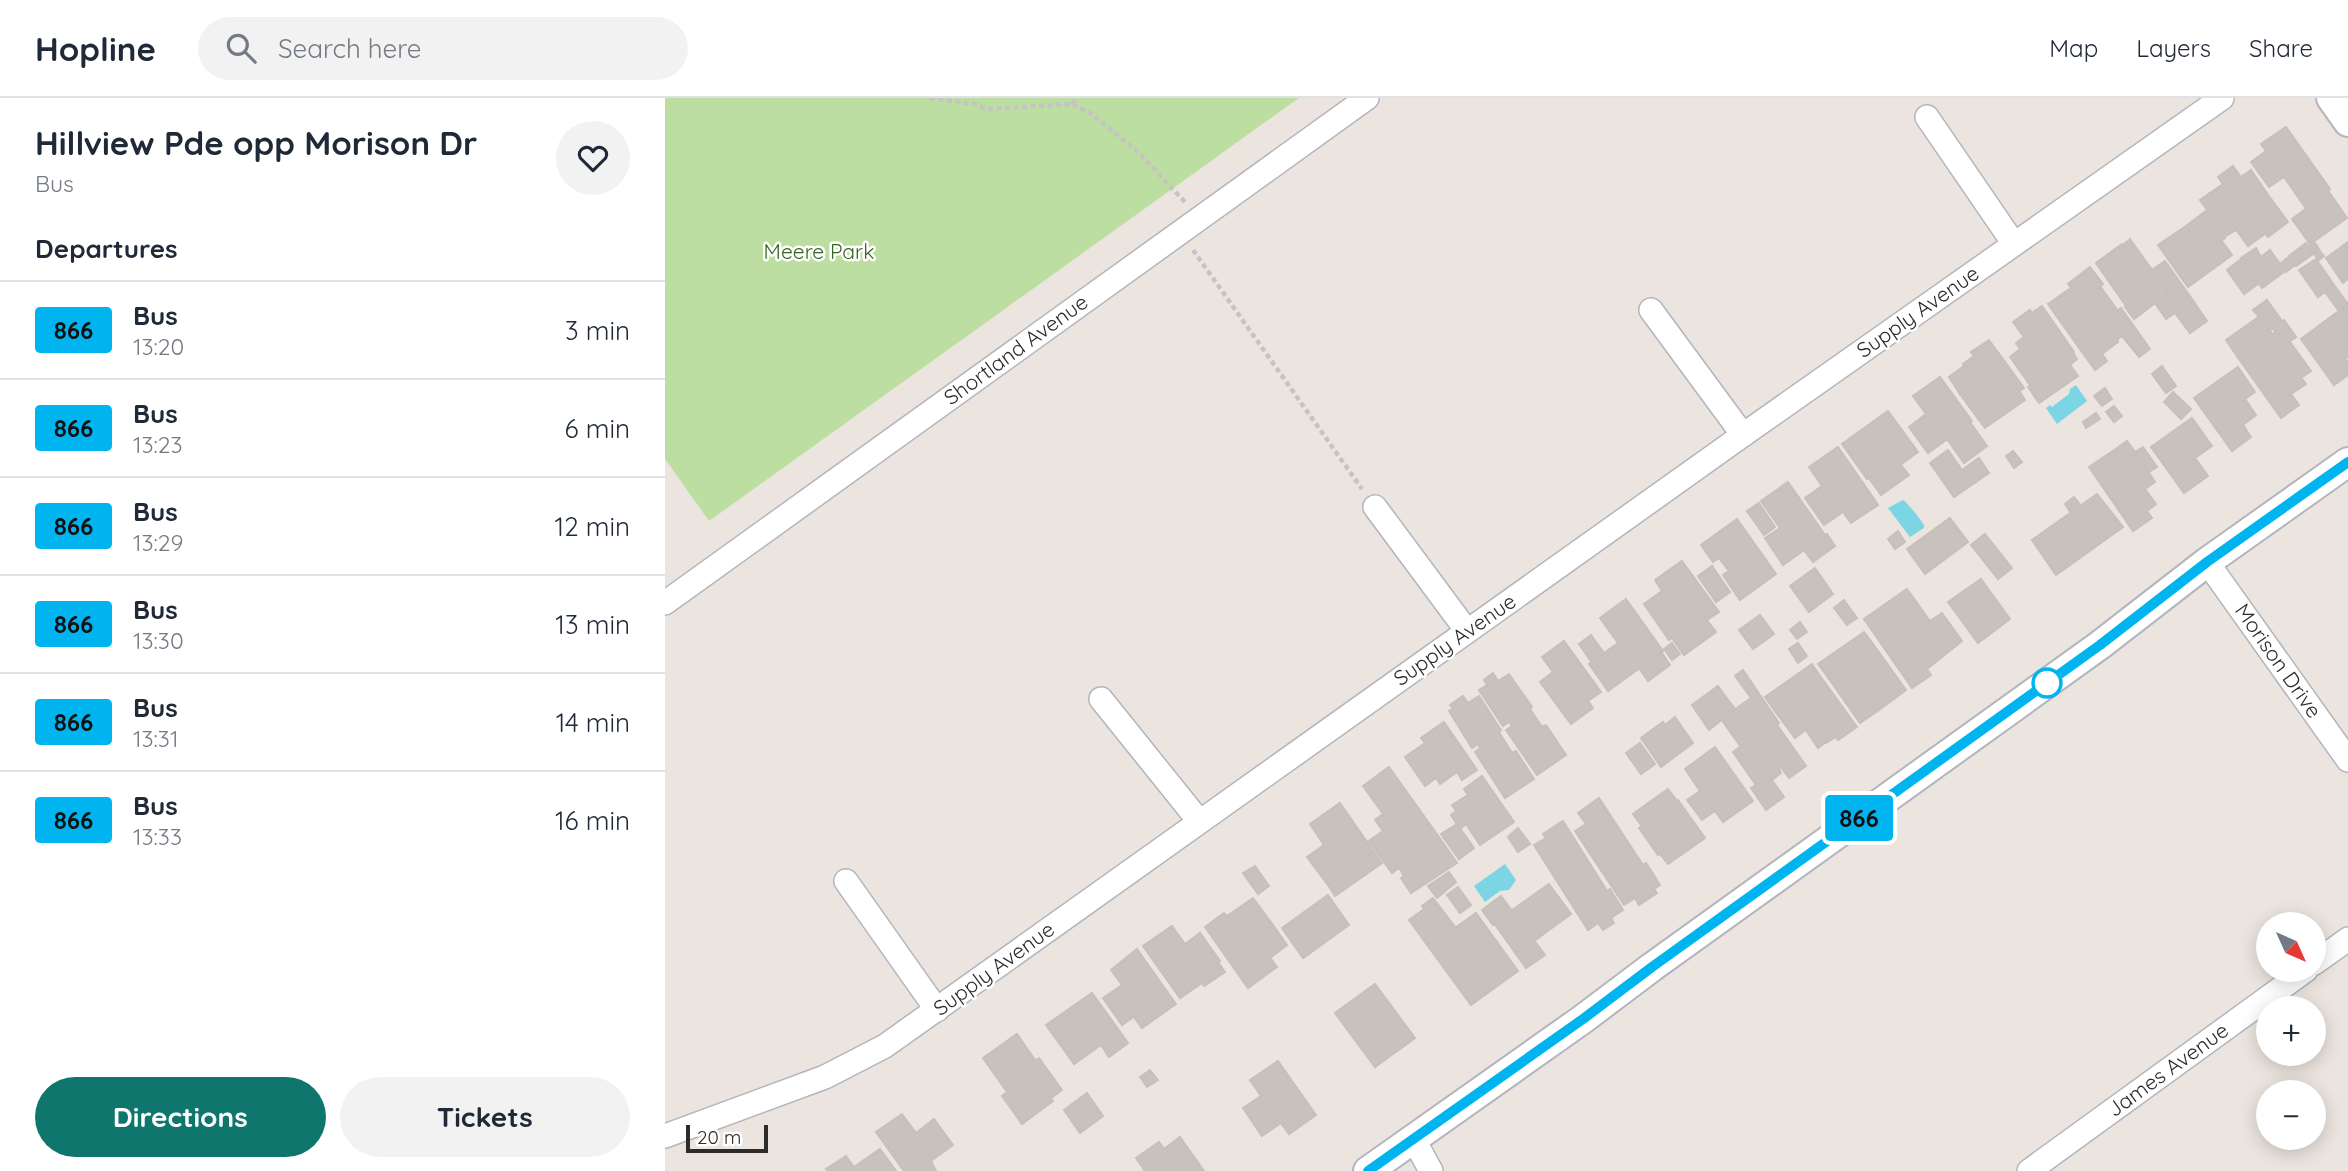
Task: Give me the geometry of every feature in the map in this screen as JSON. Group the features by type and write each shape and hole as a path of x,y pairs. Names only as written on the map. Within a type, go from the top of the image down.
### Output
{"street":[{"name":"Shortland Avenue","path":"665,603 1367,98"},
{"name":"Supply Avenue","path":"665,1136 825,1077 885,1046 2221,98"},
{"path":"2331,98 2348,122"},
{"path":"1927,117 2014,244"},
{"path":"1651,310 1743,435"},
{"path":"1368,1171 2100,645 2207,562 2348,462"},
{"path":"1375,507 1467,631"},
{"name":"Morison Drive","path":"2207,562 2348,760"},
{"path":"1101,699 1199,821"},
{"path":"846,881 937,1010"},
{"path":"2326,955 2348,939"},
{"name":"James Avenue","path":"2029,1171 2289,982"},
{"path":"1413,1138 1431,1171"}],"path":[{"path":"930,98 987,108 1072,104 1092,114 1139,153 1201,218"},
{"path":"1072,104 1076,98"},
{"path":"1180,232 1375,507"}],"green space":[{"name":"Meere Park","path":"665,98 1299,98 709,521 665,459"}],"water":[{"path":"2076,385 2087,401 2057,424 2046,408 2050,405 2052,407 2069,394 2070,389"},
{"path":"1903,500 1924,525 1924,528 1910,537 1888,508"},
{"path":"1505,864 1516,880 1509,890 1500,891 1485,902 1474,886"}],"building":[{"path":"2286,127 2330,189 2305,207 2284,177 2269,187 2251,162 2266,151 2261,144"},
{"path":"2233,166 2241,177 2251,170 2266,192 2256,199 2276,226 2248,246 2210,193 2223,184 2218,177"},
{"path":"2266,192 2288,222 2268,237 2266,234 2276,226 2256,199"},
{"path":"2329,192 2347,218 2310,244 2292,219"},
{"path":"2210,193 2236,230 2226,236 2200,200"},
{"path":"2206,211 2225,238 2212,247 2204,235 2197,240 2186,226"},
{"path":"2186,226 2197,240 2204,235 2212,247 2221,240 2232,255 2188,287 2158,245"},
{"path":"2130,239 2142,256 2134,261 2123,245"},
{"path":"2348,242 2348,279 2343,283 2326,258"},
{"path":"2306,243 2313,254 2296,266 2289,256"},
{"path":"2315,243 2319,249 2314,253 2309,246"},
{"path":"2122,244 2134,261 2142,256 2169,293 2155,303 2147,291 2126,306 2096,263"},
{"path":"2256,248 2261,257 2270,250 2285,271 2262,288 2241,258"},
{"path":"2320,251 2324,256 2319,260 2314,254"},
{"path":"2290,256 2295,265 2286,272 2280,264"},
{"path":"2316,259 2334,285 2318,297 2299,270"},
{"path":"2240,260 2258,284 2244,294 2227,270"},
{"path":"2165,261 2194,302 2166,319 2155,303 2169,293 2152,270"},
{"path":"2090,267 2103,284 2075,305 2065,292 2071,288 2068,284"},
{"path":"2334,285 2348,304 2348,316 2343,308 2339,311 2325,292"},
{"path":"2100,286 2118,311 2075,342 2048,304 2065,292 2075,305"},
{"path":"2147,291 2155,303 2134,319 2125,307"},
{"path":"2267,300 2282,321 2270,330 2253,310"},
{"path":"2194,302 2207,321 2190,333 2175,313"},
{"path":"2042,306 2077,359 2070,365 2066,359 2030,385 2010,357 2020,349 2016,343 2024,337 2013,322 2030,310 2032,313"},
{"path":"2121,308 2150,349 2139,357 2122,336 2102,354 2107,361 2095,370 2075,342"},
{"path":"2343,308 2348,316 2348,357 2345,359 2348,363 2348,375 2334,385 2301,339"},
{"path":"2260,316 2273,335 2239,359 2226,340"},
{"path":"2284,320 2296,337 2286,344 2272,328"},
{"path":"2277,331 2286,344 2290,342 2311,371 2301,378 2306,384 2291,394 2299,405 2281,418 2239,359"},
{"path":"1989,340 2024,388 1979,420 1960,394 1976,383 1963,364 1974,356 1971,352"},
{"path":"2066,359 2078,376 2039,403 2028,387"},
{"path":"1964,366 1976,383 1960,394 1949,377"},
{"path":"2162,366 2176,386 2166,393 2152,374"},
{"path":"2238,367 2255,392 2245,399 2256,415 2243,425 2251,437 2232,451 2194,398"},
{"path":"1940,377 1972,421 1928,453 1909,427 1926,414 1913,396"},
{"path":"2105,388 2112,399 2102,406 2094,396"},
{"path":"2019,391 2025,400 1985,428 1979,420"},
{"path":"2173,392 2191,409 2181,419 2164,402"},
{"path":"2114,406 2122,416 2114,422 2106,412"},
{"path":"1888,411 1918,452 1900,465 1896,459 1867,479 1842,444"},
{"path":"2096,413 2100,419 2086,428 2083,422"},
{"path":"2192,418 2212,446 2195,458 2208,476 2184,493 2151,447"},
{"path":"1970,422 1987,446 1964,463 1947,439"},
{"path":"2127,441 2135,452 2143,447 2157,467 2149,472 2136,453 2121,463 2113,451"},
{"path":"1838,447 1870,493 1824,525 1805,498 1822,486 1809,467"},
{"path":"1948,450 1962,470 1979,458 1989,473 1954,497 1930,463"},
{"path":"2013,451 2022,462 2014,468 2006,456"},
{"path":"2113,451 2121,463 2136,453 2155,482 2145,489 2156,504 2147,511 2152,518 2133,531 2089,467"},
{"path":"1896,459 1909,475 1881,495 1869,478"},
{"path":"1788,482 1825,535 1783,565 1765,538 1780,528 1761,501"},
{"path":"1870,493 1878,505 1851,523 1843,512"},
{"path":"2097,494 2123,527 2056,575 2032,540"},
{"path":"2074,497 2081,506 2071,513 2065,504"},
{"path":"1759,503 1775,527 1764,535 1747,511"},
{"path":"1950,518 1968,542 1925,574 1907,549"},
{"path":"1737,519 1776,574 1740,600 1723,575 1729,571 1719,558 1713,562 1701,545"},
{"path":"1898,531 1905,542 1895,549 1888,539"},
{"path":"1827,534 1835,546 1813,562 1804,550"},
{"path":"1985,534 2012,568 1998,579 1971,545"},
{"path":"1682,561 1719,612 1707,620 1703,615 1669,640 1644,604 1662,591 1655,580"},
{"path":"1712,566 1730,592 1716,602 1698,576"},
{"path":"1815,568 1833,594 1809,612 1790,586"},
{"path":"1981,579 2010,619 1978,643 1948,602"},
{"path":"1907,589 1930,621 1942,613 1962,641 1927,669 1931,675 1912,688 1864,619"},
{"path":"1626,599 1663,651 1608,691 1589,664 1618,643 1600,618"},
{"path":"1844,600 1857,618 1847,625 1834,608"},
{"path":"1703,615 1716,632 1684,655 1672,638"},
{"path":"1760,615 1774,634 1753,649 1739,630"},
{"path":"1800,622 1807,632 1797,639 1790,630"},
{"path":"1864,632 1873,644 1827,676 1818,664"},
{"path":"1591,635 1604,653 1592,663 1579,644"},
{"path":"1564,641 1601,692 1588,701 1593,708 1571,724 1540,682 1553,672 1542,657"},
{"path":"1672,643 1680,654 1672,660 1664,649"},
{"path":"1798,643 1807,656 1798,663 1789,649"},
{"path":"1873,644 1906,690 1876,712 1862,692 1846,703 1827,676"},
{"path":"1662,653 1670,665 1648,681 1639,668"},
{"path":"1812,664 1818,673 1799,686 1803,692 1775,711 1765,697"},
{"path":"1743,670 1779,723 1775,722 1741,747 1721,719 1751,698 1735,676"},
{"path":"1493,673 1498,681 1509,674 1542,727 1546,725 1566,755 1537,775 1506,730 1512,726 1509,722 1503,726 1479,690 1487,685 1484,680"},
{"path":"1818,673 1857,727 1838,740 1836,737 1826,743 1813,724 1795,738 1775,711 1803,692 1799,686"},
{"path":"1718,686 1735,709 1709,730 1692,705"},
{"path":"1862,692 1876,712 1860,723 1846,703"},
{"path":"1463,696 1468,703 1479,696 1512,753 1516,751 1534,779 1505,798 1475,752 1480,748 1478,744 1472,748 1449,711 1453,709 1450,705"},
{"path":"1675,717 1693,743 1661,767 1641,738"},
{"path":"1444,722 1477,770 1462,780 1457,772 1440,784 1436,778 1425,786 1405,757 1425,743 1421,738"},
{"path":"1775,722 1806,766 1789,778 1781,767 1781,773 1772,780 1769,776 1756,785 1733,752"},
{"path":"1813,724 1826,742 1818,748 1806,730"},
{"path":"1640,743 1655,764 1641,774 1626,753"},
{"path":"1715,747 1753,801 1723,822 1715,811 1702,820 1687,800 1700,791 1685,769"},
{"path":"1389,767 1441,840 1400,869 1382,844 1397,833 1363,786"},
{"path":"1482,776 1514,822 1480,845 1466,824 1460,829 1451,815 1456,811 1452,805 1468,795 1464,789"},
{"path":"1769,776 1784,797 1766,810 1751,788"},
{"path":"1668,789 1677,801 1642,826 1633,814"},
{"path":"1599,798 1643,865 1646,863 1660,885 1654,889 1657,893 1639,905 1635,898 1624,905 1575,831 1586,824 1578,813"},
{"path":"1678,800 1705,838 1688,850 1680,839 1658,855 1639,828"},
{"path":"1340,803 1374,852 1328,885 1307,857 1324,845 1310,824"},
{"path":"1383,814 1397,833 1382,844 1399,868 1392,873 1369,841 1383,831 1375,820"},
{"path":"1563,821 1607,891 1610,889 1623,910 1611,918 1614,923 1603,930 1598,923 1588,930 1534,845 1546,838 1543,834"},
{"path":"1457,824 1474,848 1459,859 1441,834"},
{"path":"1518,828 1530,844 1518,852 1508,837"},
{"path":"1680,839 1688,850 1668,864 1660,854"},
{"path":"1441,840 1457,863 1411,893 1401,878 1404,876 1400,869"},
{"path":"1374,852 1382,863 1335,896 1328,885"},
{"path":"1255,866 1269,886 1258,894 1243,873"},
{"path":"1449,872 1456,882 1437,898 1428,886"},
{"path":"1549,884 1571,914 1516,954 1494,923"},
{"path":"1458,887 1471,905 1460,913 1447,895"},
{"path":"1328,895 1349,925 1303,958 1282,928"},
{"path":"1501,896 1512,911 1493,925 1482,910"},
{"path":"1253,898 1273,925 1255,937 1277,967 1248,988 1205,927 1224,913 1227,916"},
{"path":"1433,898 1456,928 1444,936 1486,994 1471,1005 1409,920"},
{"path":"1476,913 1518,971 1486,994 1444,936"},
{"path":"1273,925 1287,945 1270,958 1255,937"},
{"path":"1172,926 1185,944 1200,933 1220,961 1192,981 1196,987 1180,998 1143,946"},
{"path":"1534,940 1545,955 1526,968 1516,954"},
{"path":"1137,949 1168,993 1122,1025 1103,998 1122,985 1111,970"},
{"path":"1218,962 1225,972 1204,986 1202,983 1196,987 1192,981"},
{"path":"1375,984 1415,1038 1375,1067 1335,1013"},
{"path":"1092,993 1113,1022 1067,1054 1046,1025"},
{"path":"1168,993 1176,1004 1142,1028 1134,1017"},
{"path":"1113,1022 1128,1043 1109,1057 1101,1045 1074,1064 1067,1054"},
{"path":"1017,1034 1035,1060 1028,1065 1053,1101 1022,1124 1002,1096 1007,1092 983,1058"},
{"path":"1039,1058 1062,1090 1051,1098 1028,1065"},
{"path":"1278,1061 1316,1115 1289,1134 1281,1123 1262,1136 1243,1108 1261,1096 1250,1080"},
{"path":"1150,1070 1158,1080 1147,1087 1140,1077"},
{"path":"1087,1093 1103,1116 1080,1133 1064,1110"},
{"path":"902,1114 916,1133 934,1119 953,1145 931,1161 936,1171 904,1171 876,1132"},
{"path":"1180,1137 1204,1171 1145,1171 1136,1158 1159,1142 1164,1149"},
{"path":"880,1149 896,1171 826,1169 846,1156 854,1167"}],"bus line":[{"name":"866","path":"1368,1171 2100,645 2207,562 2348,462"}]}
